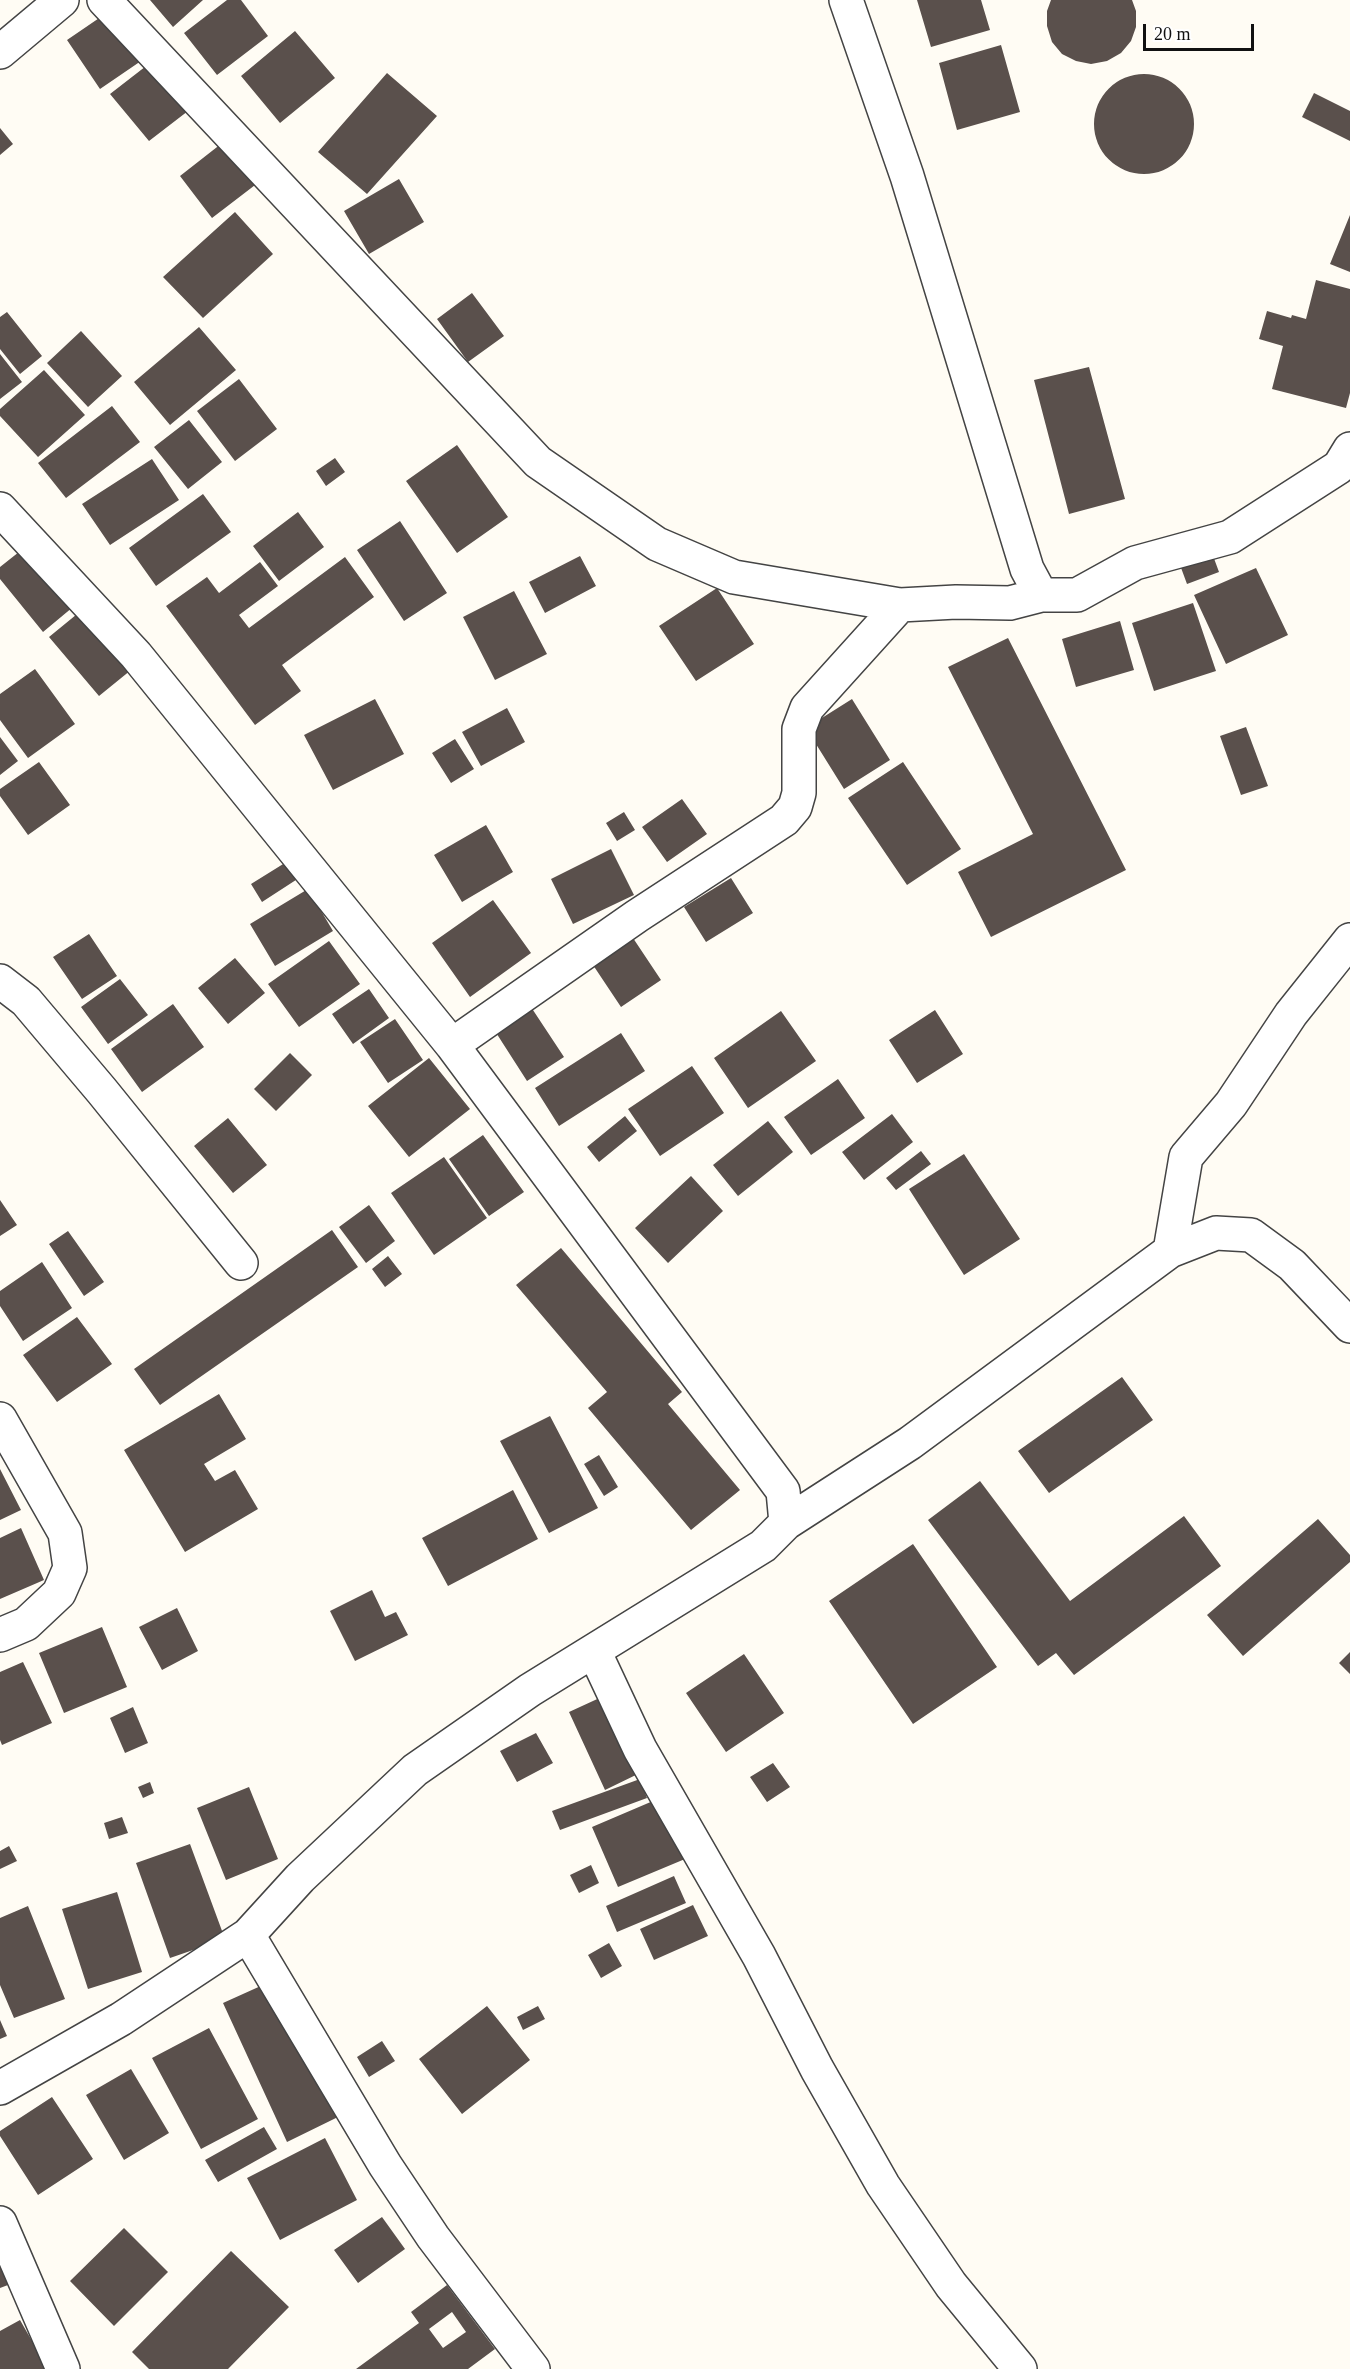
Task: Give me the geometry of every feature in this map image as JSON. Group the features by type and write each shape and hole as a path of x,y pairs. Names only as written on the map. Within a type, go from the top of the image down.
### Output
{"street":[{"path":"0,52 62,0"},
{"path":"104,0 538,462 657,544 734,577 900,605 956,602 1010,603 1041,595 1077,595 1135,563 1230,537 1346,467"},
{"path":"846,0 907,176 1027,569 1041,595"},
{"path":"0,510 136,655 452,1045 783,1491 786,1523"},
{"path":"452,1045 637,916 784,819 795,807 799,793 799,729 807,708 900,605"},
{"path":"1170,1251 1186,1157 1231,1104 1291,1014 1350,940"},
{"path":"0,981 26,1001 102,1090 241,1263"},
{"path":"0,2088 121,2019 248,1935 300,1878 415,1770 530,1690 763,1546 786,1523 910,1443 1170,1251 1216,1233 1251,1235 1292,1265 1350,1326"},
{"path":"0,1419 65,1533 70,1568 59,1593 26,1624 0,1635"},
{"path":"594,1651 640,1749 759,1956 817,2069 883,2185 951,2285 1020,2369"},
{"path":"248,1935 385,2165 433,2237 533,2369"},
{"path":"0,2223 63,2369"}],"building":[{"path":"150,0 203,0 173,27"},
{"path":"227,0 241,0 268,36 217,75 184,33"},
{"path":"917,0 981,0 990,30 931,47"},
{"path":"1051,0 1132,0 1136,11 1136,27 1131,41 1121,53 1107,61 1091,64 1076,61 1062,54 1052,42 1047,26 1047,11"},
{"path":"108,12 141,61 100,89 67,40"},
{"path":"295,31 335,78 280,123 241,76"},
{"path":"1001,45 1020,112 957,130 939,63"},
{"path":"150,63 188,111 149,141 110,94"},
{"path":"387,73 437,116 367,194 318,152"},
{"path":"1144,74 1163,78 1179,89 1190,105 1194,124 1190,143 1179,159 1163,170 1144,174 1125,170 1109,159 1098,143 1094,124 1098,105 1109,89 1125,78"},
{"path":"1314,93 1350,111 1350,141 1302,117"},
{"path":"0,128 13,144 0,155"},
{"path":"226,140 259,182 212,218 180,176"},
{"path":"399,179 424,222 369,254 344,211"},
{"path":"235,212 273,254 203,318 163,277"},
{"path":"1350,215 1350,272 1330,264"},
{"path":"1316,280 1350,289 1350,393 1346,408 1272,389 1283,346 1259,339 1267,311 1291,318 1292,315 1306,319"},
{"path":"472,293 504,336 468,362 437,319"},
{"path":"7,312 42,356 20,374 0,349 0,317"},
{"path":"199,327 236,370 170,425 134,382"},
{"path":"81,331 122,376 88,407 47,363"},
{"path":"0,354 22,382 0,399"},
{"path":"1089,367 1125,499 1069,514 1034,380"},
{"path":"44,370 85,415 38,457 0,416 0,409"},
{"path":"239,379 277,429 235,461 197,411"},
{"path":"112,406 140,442 66,498 38,463"},
{"path":"189,420 222,462 188,489 154,447"},
{"path":"457,445 508,517 457,553 406,481"},
{"path":"335,458 345,472 326,486 316,471"},
{"path":"152,459 179,500 110,545 82,504"},
{"path":"203,494 231,532 156,586 129,548"},
{"path":"298,512 324,547 279,581 253,546"},
{"path":"400,521 447,593 404,621 357,550"},
{"path":"24,548 73,607 43,632 0,579 0,567"},
{"path":"1212,553 1219,572 1187,584 1180,565"},
{"path":"580,556 596,586 545,613 529,582"},
{"path":"345,557 374,597 282,665 301,691 255,725 166,606 207,577 219,593 260,562 278,586 239,615 249,628"},
{"path":"1256,568 1288,635 1226,664 1194,595"},
{"path":"717,588 754,644 696,681 659,626"},
{"path":"514,591 547,654 495,680 463,617"},
{"path":"1193,603 1216,671 1154,691 1132,623"},
{"path":"82,610 131,670 99,696 49,637"},
{"path":"1120,621 1134,670 1076,687 1062,639"},
{"path":"1008,638 1126,870 991,937 958,872 1033,834 948,667"},
{"path":"35,669 75,724 28,758 0,720 0,694"},
{"path":"375,699 404,754 333,790 304,735"},
{"path":"852,699 890,760 844,789 806,728"},
{"path":"507,708 525,742 481,766 462,732"},
{"path":"1246,727 1268,786 1241,795 1220,736"},
{"path":"0,737 18,761 0,775"},
{"path":"455,739 474,769 451,783 432,753"},
{"path":"39,762 70,805 28,835 0,796 0,789"},
{"path":"903,762 961,849 907,885 848,798"},
{"path":"682,799 707,834 667,862 642,827"},
{"path":"624,812 635,830 617,841 606,823"},
{"path":"486,825 513,872 462,902 434,855"},
{"path":"611,849 634,895 573,924 551,879"},
{"path":"288,861 299,878 262,902 251,884"},
{"path":"731,878 753,913 706,942 684,907"},
{"path":"308,889 333,931 275,966 250,924"},
{"path":"493,900 531,953 470,997 432,943"},
{"path":"629,932 661,980 621,1007 589,959"},
{"path":"89,934 117,976 82,999 53,957"},
{"path":"329,941 360,984 299,1027 268,984"},
{"path":"235,958 265,993 228,1024 198,988"},
{"path":"120,979 148,1015 108,1044 81,1007"},
{"path":"369,989 389,1018 353,1044 332,1014"},
{"path":"173,1004 204,1047 142,1092 111,1049"},
{"path":"529,1004 564,1057 527,1081 493,1028"},
{"path":"935,1010 963,1054 917,1083 889,1040"},
{"path":"781,1011 816,1061 748,1108 714,1058"},
{"path":"395,1019 423,1060 388,1083 360,1042"},
{"path":"621,1033 645,1071 559,1126 535,1088"},
{"path":"290,1053 312,1075 276,1111 254,1089"},
{"path":"429,1058 470,1109 409,1157 368,1106"},
{"path":"692,1066 724,1113 660,1156 628,1109"},
{"path":"838,1079 865,1118 811,1155 784,1117"},
{"path":"892,1114 913,1142 864,1180 842,1152"},
{"path":"625,1116 637,1131 599,1162 587,1147"},
{"path":"228,1118 267,1165 233,1193 194,1146"},
{"path":"768,1121 793,1152 738,1196 713,1165"},
{"path":"483,1135 524,1192 489,1216 449,1159"},
{"path":"921,1151 931,1164 896,1190 886,1178"},
{"path":"964,1154 1020,1239 964,1275 909,1189"},
{"path":"444,1157 487,1218 434,1255 391,1193"},
{"path":"691,1176 723,1211 668,1263 635,1228"},
{"path":"0,1200 17,1225 0,1236"},
{"path":"369,1205 395,1241 366,1263 339,1227"},
{"path":"332,1230 358,1267 160,1405 134,1369"},
{"path":"68,1231 104,1282 84,1296 49,1244"},
{"path":"561,1248 682,1392 668,1404 740,1490 691,1530 588,1408 607,1392 516,1285"},
{"path":"388,1256 402,1274 385,1287 372,1269"},
{"path":"42,1262 72,1308 23,1341 0,1306 0,1291"},
{"path":"77,1317 112,1364 57,1402 23,1355"},
{"path":"1122,1377 1153,1420 1049,1493 1018,1451"},
{"path":"219,1394 246,1439 204,1464 215,1481 235,1470 258,1509 185,1552 124,1450"},
{"path":"550,1416 598,1508 549,1533 500,1441"},
{"path":"599,1455 618,1487 604,1496 584,1464"},
{"path":"0,1469 21,1510 0,1520"},
{"path":"980,1481 1070,1601 1184,1516 1221,1566 1074,1675 1056,1653 1038,1666 928,1520"},
{"path":"513,1490 538,1539 448,1586 422,1538"},
{"path":"1318,1519 1350,1555 1350,1562 1243,1656 1207,1615"},
{"path":"21,1528 44,1580 0,1599 0,1538"},
{"path":"913,1544 997,1667 913,1724 829,1601"},
{"path":"372,1590 385,1617 396,1612 408,1635 355,1661 330,1611"},
{"path":"177,1608 198,1651 162,1670 139,1627"},
{"path":"102,1627 127,1687 64,1713 39,1653"},
{"path":"1350,1652 1350,1674 1339,1663"},
{"path":"744,1654 784,1713 726,1752 686,1693"},
{"path":"23,1662 52,1723 2,1745 0,1740 0,1672"},
{"path":"606,1695 642,1772 605,1790 569,1712"},
{"path":"133,1707 148,1743 125,1753 110,1718"},
{"path":"536,1733 553,1763 517,1782 500,1751"},
{"path":"773,1763 790,1787 767,1802 750,1777"},
{"path":"640,1779 647,1798 560,1830 552,1811"},
{"path":"150,1782 154,1793 143,1798 138,1787"},
{"path":"249,1787 278,1859 226,1880 197,1808"},
{"path":"660,1798 685,1859 618,1887 592,1827"},
{"path":"122,1817 128,1833 109,1839 104,1823"},
{"path":"190,1844 225,1939 170,1958 136,1863"},
{"path":"9,1846 17,1861 0,1869 0,1851"},
{"path":"591,1865 599,1883 579,1893 570,1875"},
{"path":"674,1876 686,1903 617,1932 606,1906"},
{"path":"117,1892 142,1972 88,1989 62,1909"},
{"path":"693,1905 708,1936 654,1960 640,1929"},
{"path":"28,1906 65,1999 14,2018 0,1985 0,1918"},
{"path":"609,1943 622,1966 601,1978 588,1955"},
{"path":"274,1980 338,2117 287,2142 223,2003"},
{"path":"487,2006 530,2060 462,2114 419,2059"},
{"path":"538,2006 545,2019 523,2030 517,2017"},
{"path":"0,2020 7,2036 0,2039"},
{"path":"209,2028 258,2119 201,2149 152,2058"},
{"path":"382,2041 395,2061 369,2077 357,2057"},
{"path":"131,2069 169,2133 124,2160 86,2095"},
{"path":"52,2097 93,2159 38,2195 0,2136 0,2131"},
{"path":"264,2127 277,2149 218,2182 205,2160"},
{"path":"325,2138 357,2200 280,2240 247,2178"},
{"path":"382,2217 405,2249 358,2283 334,2250"},
{"path":"124,2228 168,2272 114,2326 70,2281"},
{"path":"0,2243 16,2282 0,2288"},
{"path":"231,2251 289,2307 228,2369 149,2369 132,2352"},
{"path":"447,2285 495,2349 468,2369 356,2369 419,2323 411,2312","holes":["452,2312 466,2332 443,2348 429,2329"]},
{"path":"20,2320 48,2369 0,2369 0,2331"}]}
